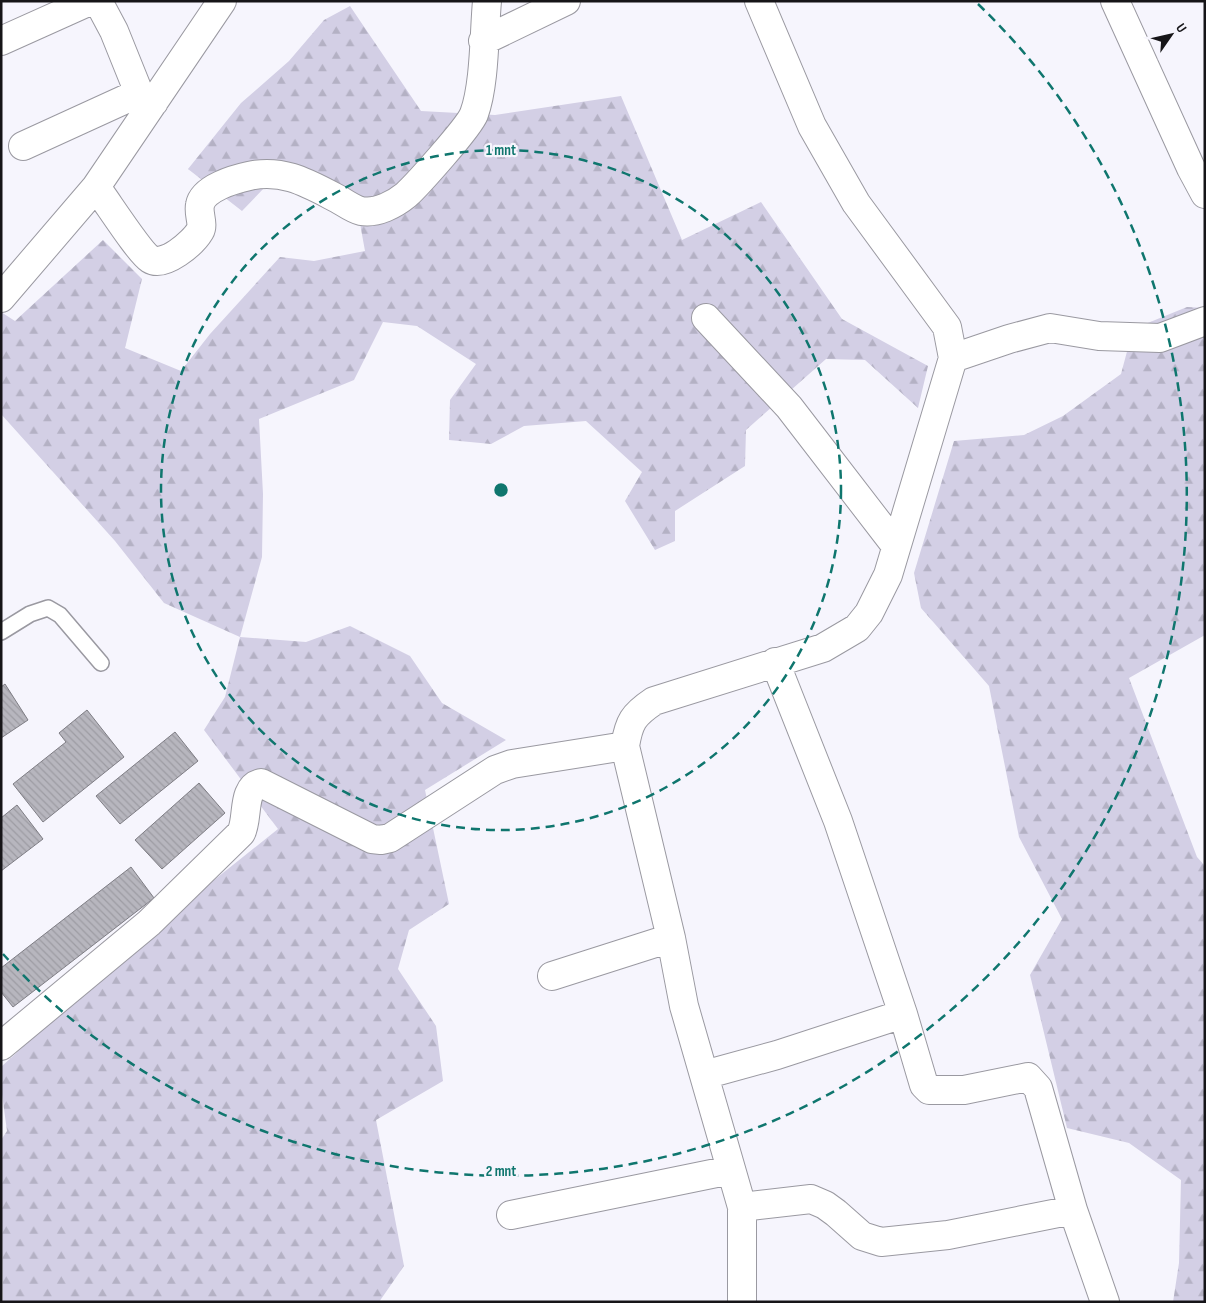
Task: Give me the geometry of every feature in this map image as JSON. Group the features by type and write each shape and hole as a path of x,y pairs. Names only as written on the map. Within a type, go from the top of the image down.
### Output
{"street":[{"path":"1,41 90,1"},
{"path":"98,1 146,98"},
{"path":"1,298 96,187 146,98 222,1"},
{"path":"96,187 142,250 151,260 159,261 173,256 193,241 201,229 200,204 208,193 225,184 248,176 262,174 290,176 303,180 359,210 377,211 406,194 457,137 474,114 480,86 487,1"},
{"path":"484,41 566,1"},
{"path":"742,1302 742,1206 684,1006 672,938 625,746 628,730 634,716 654,701 823,648 857,628 869,613 888,576 953,358 946,327 856,203 812,126 759,1"},
{"path":"1115,1 1191,168 1205,194"},
{"path":"23,146 146,98"},
{"path":"706,318 789,407 896,546"},
{"path":"953,358 1009,338 1050,328 1099,336 1160,338 1205,321"},
{"path":"775,662 838,821 903,1014 924,1085 929,1090 964,1090 1028,1077 1034,1082 1073,1210 1105,1302"},
{"path":"1,1046 150,923 241,833 250,792 258,784 262,783 372,839 381,840 390,838 495,770 512,764 625,746"},
{"path":"552,976 672,938"},
{"path":"704,1075 777,1056 903,1014"},
{"path":"512,1215 731,1170"},
{"path":"742,1206 811,1199 836,1213 862,1236 881,1242 948,1235 1073,1210"}],"lane":[{"path":"1,632 30,614 48,608 60,614 101,663"}],"green space":[{"path":"350,6 421,111 495,115 621,96 682,240 761,202 842,319 928,366 918,408 865,360 826,359 746,430 745,466 675,511 675,541 655,550 625,501 642,472 586,421 524,426 491,444 449,440 450,400 476,364 417,326 383,322 354,380 259,419 263,494 262,557 240,637 164,603 115,541 1,414 1,312 15,321 103,240 142,279 125,348 181,371 210,334 280,257 314,261 365,251 355,196 287,164 242,211 188,169 241,103 289,61 324,20"},
{"path":"1187,307 1205,308 1205,635 1129,678 1197,857 1205,866 1205,1302 1173,1302 1179,1263 1181,1180 1129,1143 1067,1128 1030,975 1062,919 1019,837 989,686 921,608 914,573 954,441 1024,435 1063,416 1121,374 1133,329"},
{"path":"350,626 410,656 442,703 506,740 425,790 449,904 409,930 398,969 436,1026 443,1081 376,1120 404,1266 379,1302 3,1302 1,1140 7,1131 1,1087 1,1067 143,937 278,829 204,730 225,697 240,637 306,642"}],"building":[{"path":"5,684 28,720 1,738 1,687"},
{"path":"87,710 124,757 43,822 13,784 66,742 59,733"},
{"path":"175,732 198,761 120,824 96,796"},
{"path":"199,783 225,813 162,869 135,840"},
{"path":"17,805 43,839 1,871 1,818"},
{"path":"131,867 154,898 13,1007 1,992 1,968"}]}
